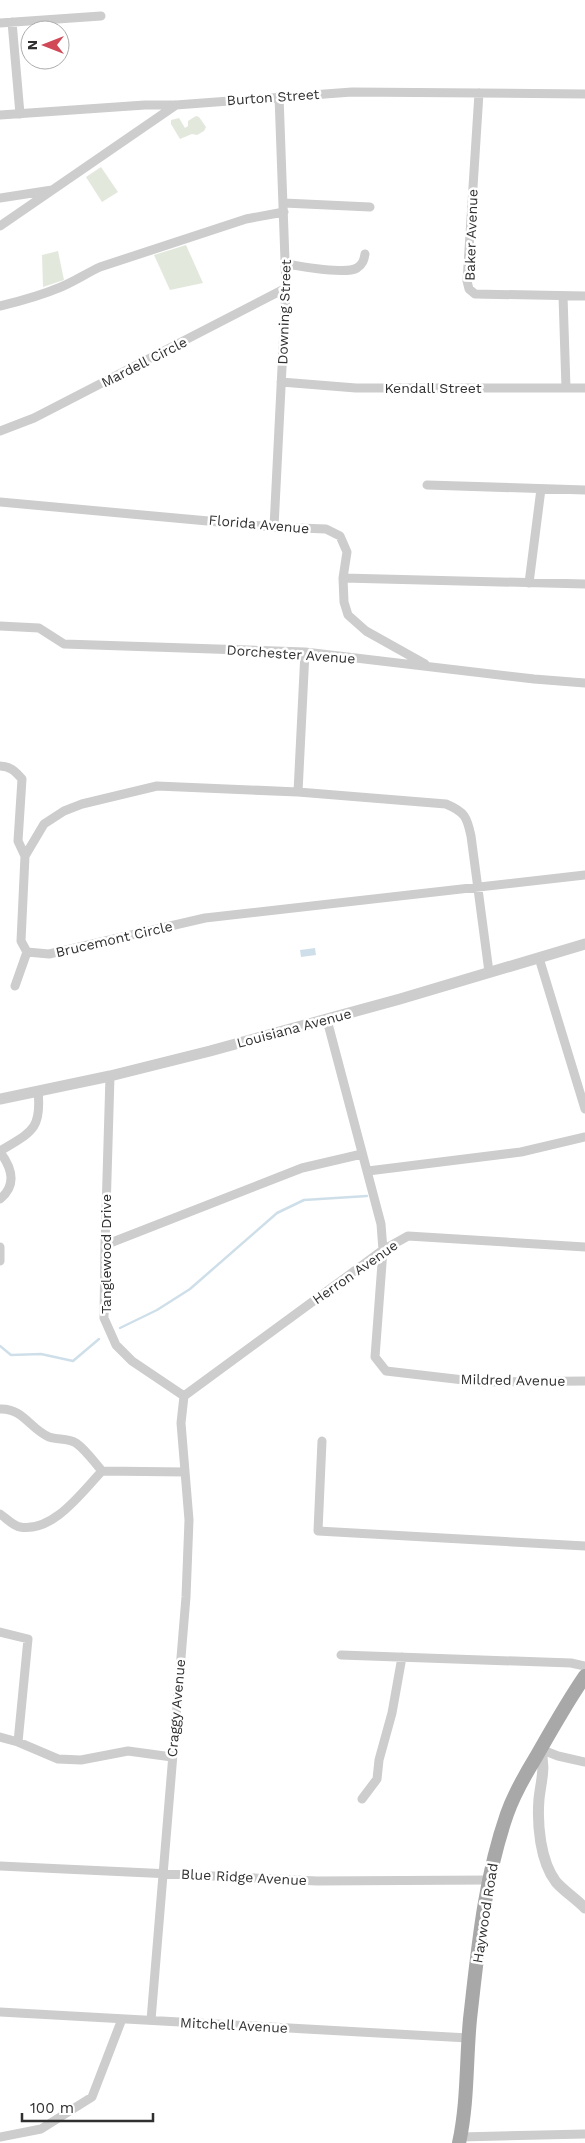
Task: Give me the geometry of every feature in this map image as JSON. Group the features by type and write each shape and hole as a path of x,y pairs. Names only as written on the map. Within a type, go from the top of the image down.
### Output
{"main road":[{"name":"Haywood Road","path":"460,2140 466,2087 468,2038 488,1880 507,1812 519,1786 585,1676"}],"street":[{"path":"0,23 101,16"},
{"path":"12,22 20,114"},
{"name":"Burton Street","path":"0,226 176,105 352,92 585,94"},
{"name":"Baker Avenue","path":"479,94 467,281 469,289 475,294 585,296"},
{"name":"Downing Street","path":"274,527 286,288 279,96"},
{"path":"0,115 146,105 176,105"},
{"path":"0,198 54,189"},
{"path":"0,306 25,300 62,287 100,267 284,207 370,207"},
{"path":"286,264 341,270 356,269 364,262 364,254"},
{"name":"Mardell Circle","path":"0,431 34,418 286,288"},
{"path":"563,296 566,388"},
{"name":"Kendall Street","path":"281,382 356,388 585,388"},
{"path":"427,485 585,490"},
{"path":"529,582 541,489"},
{"name":"Florida Avenue","path":"0,502 274,527 326,529 340,536 346,552 344,602 348,615 366,630 430,666"},
{"path":"344,578 585,584"},
{"name":"Dorchester Avenue","path":"0,626 39,628 64,644 305,652 585,683"},
{"path":"298,792 305,652"},
{"path":"0,766 7,766 16,771 22,779 18,841 25,856 21,941 27,952 15,986"},
{"path":"25,856 44,824 64,811 82,804 157,786 298,792 446,804 460,810 468,820 472,836 489,972"},
{"name":"Brucemont Circle","path":"27,952 50,954 205,918 585,875"},
{"name":"Louisiana Avenue","path":"0,1098 110,1076 327,1020 585,944"},
{"path":"539,958 585,1109"},
{"name":"Mildred Avenue","path":"327,1020 381,1224 383,1250 376,1357 386,1371 481,1382 585,1381"},
{"name":"Tanglewood Drive","path":"110,1076 104,1245 104,1318 116,1345 132,1361 184,1396"},
{"path":"0,1200 10,1186 11,1174 8,1164 0,1152 35,1128 40,1112 38,1091"},
{"path":"368,1171 521,1152 585,1137"},
{"path":"104,1245 302,1168 362,1154"},
{"name":"Herron Avenue","path":"184,1396 383,1250 408,1236 585,1247"},
{"path":"0,1247 0,1261"},
{"name":"Craggy Avenue","path":"151,2020 186,1597 188,1530 181,1422 184,1396"},
{"path":"0,1409 11,1409 49,1437 73,1441 81,1447 102,1472"},
{"path":"322,1441 318,1531 585,1546"},
{"path":"0,1514 19,1527 37,1527 60,1515 102,1472 185,1472"},
{"path":"0,1632 28,1639 18,1742"},
{"path":"341,1655 585,1666"},
{"path":"362,1799 377,1779 378,1760 392,1713 402,1657"},
{"path":"0,1737 18,1742 58,1759 81,1760 128,1751 172,1757"},
{"path":"540,1749 558,1756 585,1762"},
{"path":"540,1749 544,1764 539,1801 541,1847 547,1866 556,1882 585,1908"},
{"name":"Blue Ridge Avenue","path":"0,1866 162,1872 317,1881 488,1880"},
{"name":"Mitchell Avenue","path":"0,2012 468,2038"},
{"path":"0,2137 41,2129 92,2097 122,2019"},
{"path":"460,2140 585,2134"}],"shaded area":[{"path":"196,116 199,117 206,127 204,131 197,135 192,134 180,139 171,124 171,120 179,118 185,128 188,126 188,121"},
{"path":"101,167 118,192 102,202 86,177"},
{"path":"186,245 203,283 170,290 154,255"},
{"path":"58,251 64,280 43,287 42,255"},
{"path":"315,948 316,955 301,957 300,950"}],"waterway":[{"path":"120,1328 157,1310 190,1289 277,1213 304,1200 367,1196"},
{"path":"0,1346 11,1355 41,1354 73,1361 99,1339"}]}
